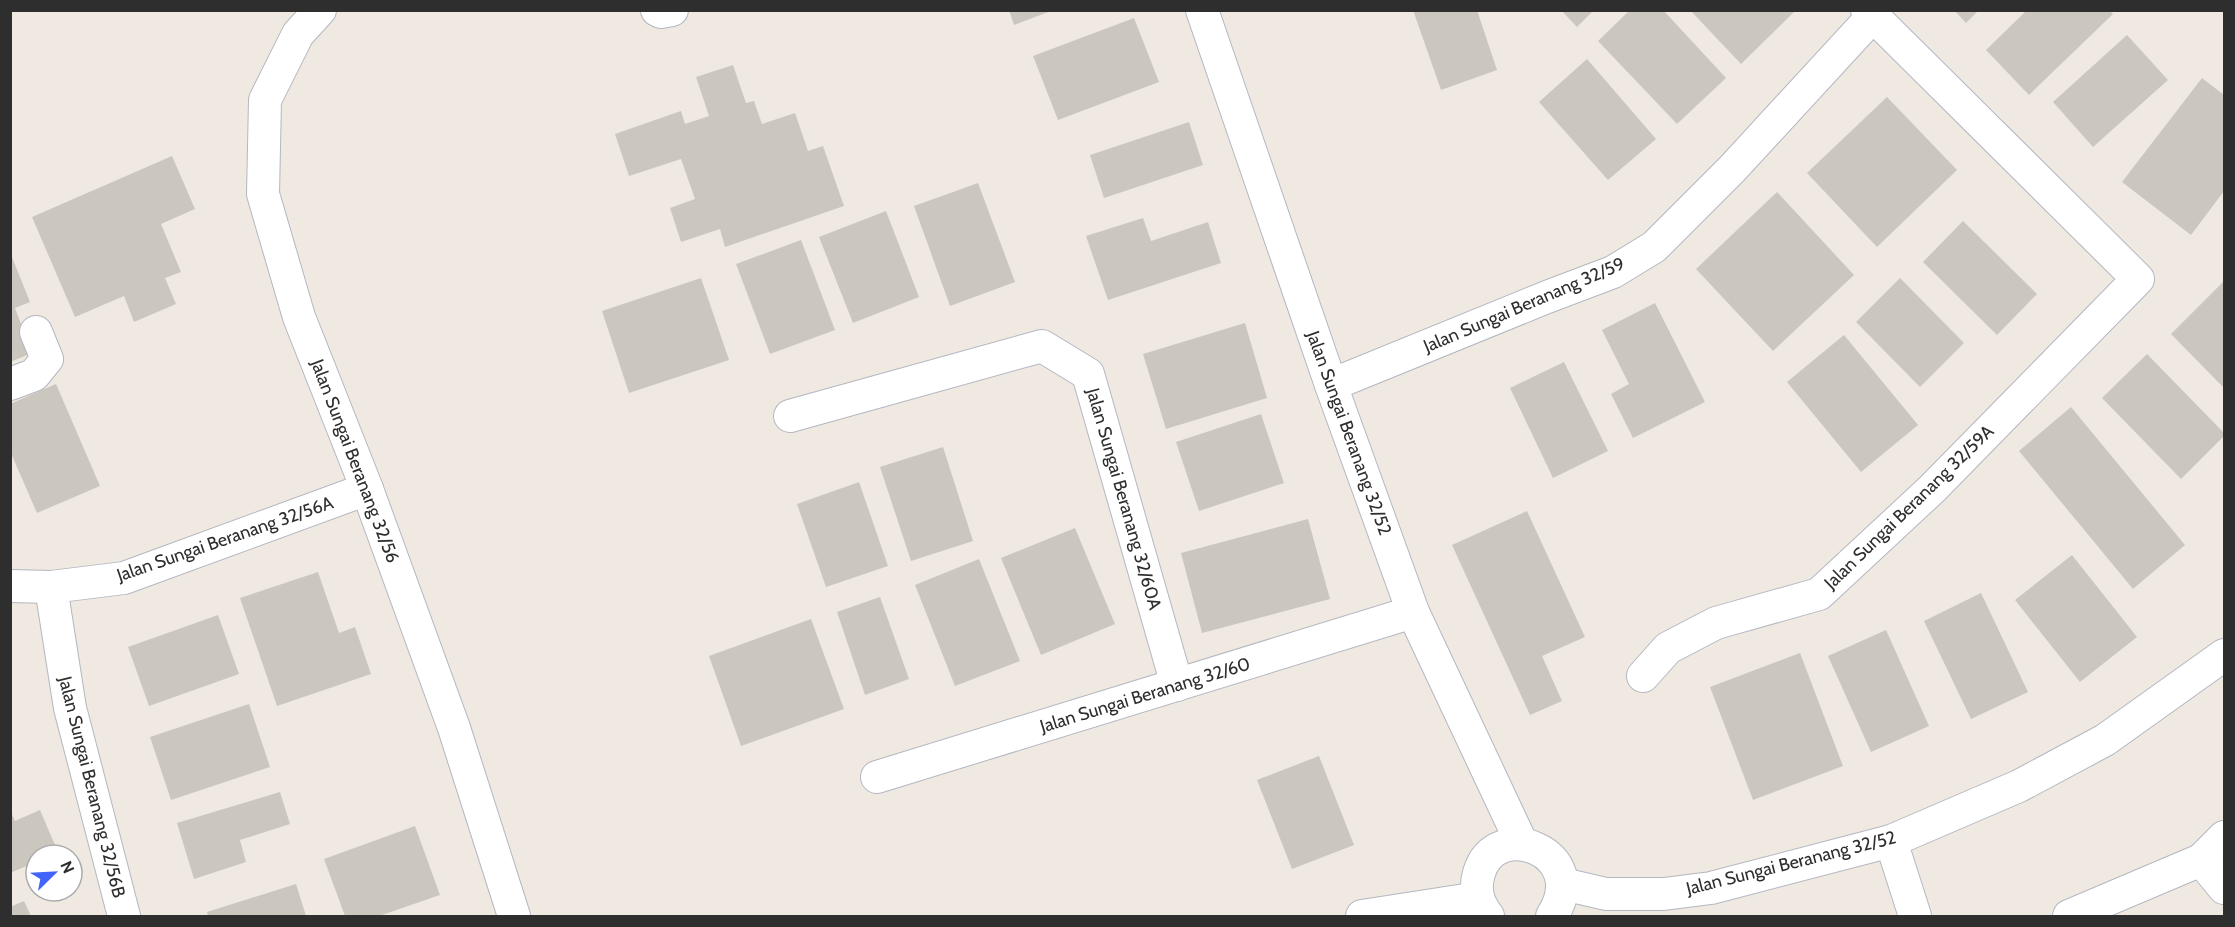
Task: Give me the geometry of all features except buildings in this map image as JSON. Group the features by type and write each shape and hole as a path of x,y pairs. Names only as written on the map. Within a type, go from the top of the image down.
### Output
{"street":[{"name":"Jalan Sungai Beranang 32/56","path":"320,10 298,34 265,100 263,194 299,317 367,489 454,729 514,916"},
{"path":"657,10 660,12 672,10"},
{"name":"Jalan Sungai Beranang 32/52","path":"1202,10 1331,385 1413,612 1522,844"},
{"name":"Jalan Sungai Beranang 32/59","path":"1331,385 1613,272 1654,247 1733,168 1869,14"},
{"name":"Jalan Sungai Beranang 32/59A","path":"1643,676 1668,648 1716,623 1819,594 1932,489 2138,279 1869,14"},
{"path":"10,384 34,375 48,359 36,332"},
{"name":"Jalan Sungai Beranang 32/60A","path":"790,416 1042,346 1088,374 1177,685"},
{"name":"Jalan Sungai Beranang 32/56A","path":"10,586 51,587 123,578 367,489"},
{"name":"Jalan Sungai Beranang 32/56B","path":"51,587 70,708 124,916"},
{"name":"Jalan Sungai Beranang 32/60","path":"877,777 1413,612"},
{"name":"Jalan Sungai Beranang 32/52","path":"1563,884 1606,894 1664,894 1711,888 1891,841 2019,786 2105,740 2224,655"},
{"path":"2069,916 2201,860 2224,837"},
{"path":"1891,841 1915,916"},
{"path":"1362,916 1483,907 1476,883 1480,869 1487,858 1499,849 1522,844 1537,848 1550,856 1559,870 1563,884 1559,905 1552,916"},
{"path":"2201,860 2224,888"}]}
